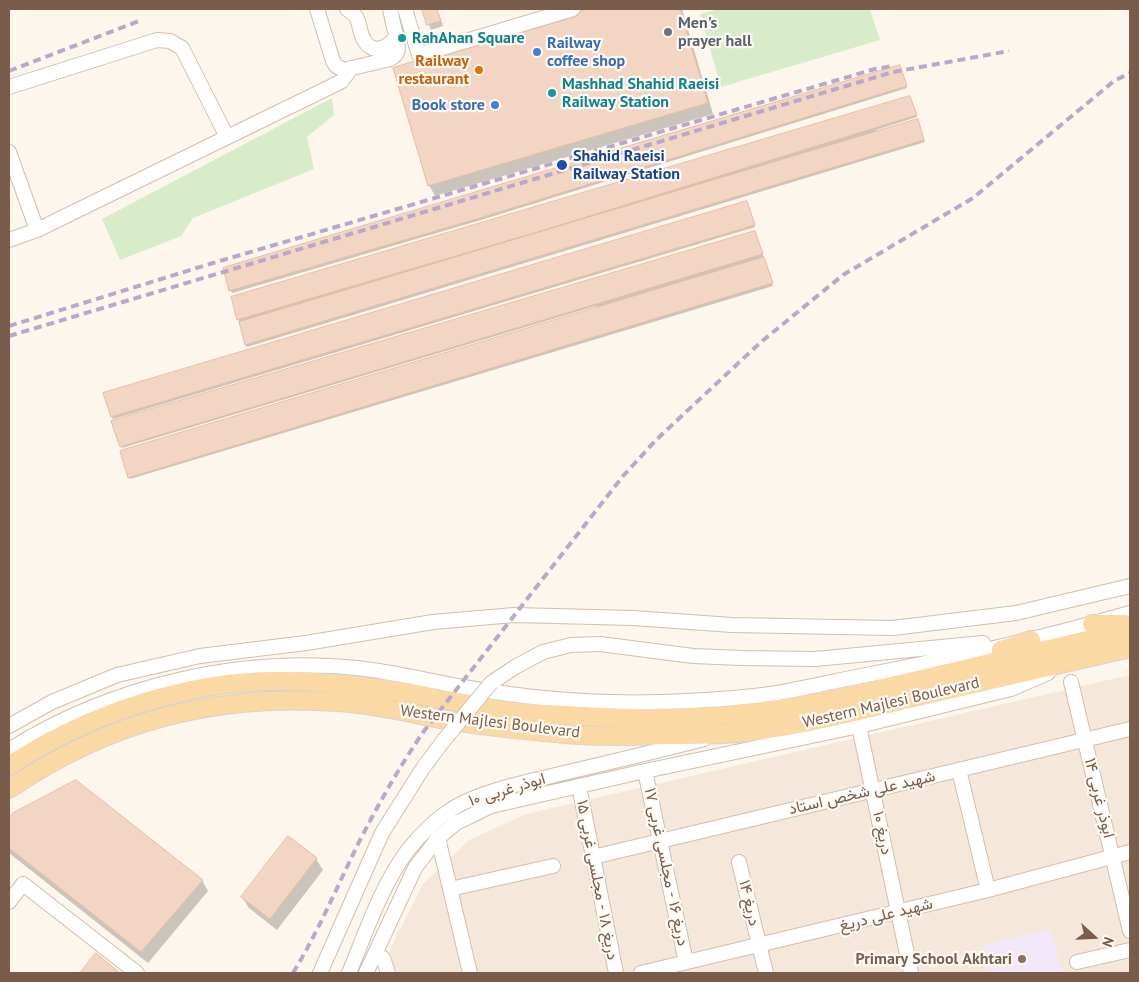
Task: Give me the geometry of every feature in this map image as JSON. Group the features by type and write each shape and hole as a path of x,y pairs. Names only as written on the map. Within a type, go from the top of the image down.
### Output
{"main road":[{"path":"1092,624 1130,624"},
{"name":"Western Majlesi Boulevard","path":"9,766 27,754 69,732 124,709 179,692 233,684 280,681 343,684 394,690 457,703 517,712 618,719 702,717 771,710 901,684 1130,630"},
{"path":"901,684 1031,640"},
{"name":"Western Majlesi Boulevard","path":"9,789 36,770 75,749 130,726 183,711 234,703 279,700 339,702 411,712 446,720 558,734 620,736 724,734 799,724 1130,648"}],"street":[{"path":"317,9 336,66 344,70 396,56 398,48 390,9"},
{"path":"347,9 355,13 365,42 369,46 386,47 396,36"},
{"path":"405,9 419,55 535,18 573,9"},
{"path":"9,87 157,40 170,41 182,48 228,137"},
{"path":"9,240 37,230 342,81 351,68"},
{"path":"9,152 37,230"},
{"path":"9,726 52,702 117,675 200,656 306,643 434,622 514,615 633,618 732,625 893,628 1016,613 1130,586"},
{"path":"9,750 47,728 92,707 171,682 222,671 274,666 358,668 516,695 607,702 678,701 770,694 899,669 1031,640 1130,613"},
{"path":"320,973 382,833 413,782 444,740 491,684 515,667 543,652 571,645 600,644 703,656 815,659 931,647 1031,640"},
{"path":"366,973 415,868 438,838 456,823 491,806 859,726 1011,689 1078,660"},
{"name":"ابوذر غربی ۱۴","path":"1071,682 1127,908 1130,931"},
{"name":"دریغ ۱۰","path":"859,726 911,973"},
{"name":"شهید علی شخص استاد","path":"593,858 1130,729"},
{"name":"ابوذر غربی ۱۰","path":"349,973 367,928 389,882 408,851 430,827 453,808 481,795 522,783 724,734"},
{"path":"959,770 988,890"},
{"name":"دریغ ۱۶ - مجلسی غربی ۱۷","path":"645,771 686,962"},
{"name":"دریغ ۱۸ - مجلسی غربی ۱۵","path":"579,786 616,973"},
{"path":"438,838 470,973"},
{"name":"شهید علی دریغ","path":"648,972 988,890 1130,852"},
{"name":"دریغ ۱۴","path":"739,862 766,973"},
{"path":"450,889 554,866"},
{"path":"9,902 23,884 137,973"},
{"path":"1077,962 1130,950"},
{"path":"384,958 388,973"}],"shaded area":[{"path":"1130,675 1130,973 381,973 394,941 423,884 469,840 526,814"},
{"name":"Primary School Akhtari","path":"1050,929 1062,973 990,973 983,945"}],"green space":[{"path":"718,9 870,9 880,40 721,87 700,14"},
{"path":"332,98 334,115 307,137 314,169 193,218 181,236 120,260 102,219"}],"building":[{"path":"422,9 437,9 441,21 427,25"},
{"name":"Mashhad Shahid Raeisi Railway Station","path":"588,9 680,9 708,103 428,186 393,68"},
{"path":"900,65 907,86 480,218 229,291 223,268"},
{"path":"910,96 917,115 541,231 237,320 231,297"},
{"path":"918,119 924,140 245,345 239,322"},
{"path":"747,201 755,225 111,417 103,393"},
{"path":"755,231 763,254 120,447 111,421"},
{"path":"764,257 773,283 128,478 120,451"},
{"path":"76,780 203,880 141,952 9,848 9,818 13,813"},
{"path":"288,836 317,858 270,919 241,897"},
{"path":"96,953 120,973 80,973"}],"railway":[{"path":"9,71 139,21"},
{"path":"9,336 893,72 1009,51"},
{"path":"9,326 213,263 875,69 893,66"},
{"path":"293,973 319,926 373,815 397,772 424,731 623,476 657,439 761,342 843,275 973,198 1114,81 1130,73"}],"place":[{"name":"Men's prayer hall","path":"668,32"},
{"name":"RahAhan Square","path":"402,38"},
{"name":"Railway coffee shop","path":"537,52"},
{"name":"Railway restaurant","path":"479,70"},
{"name":"Mashhad Shahid Raeisi Railway Station","path":"552,93"},
{"name":"Book store","path":"495,105"},
{"name":"Shahid Raeisi Railway Station","path":"562,165"},
{"name":"Primary School Akhtari","path":"1022,959"}]}
